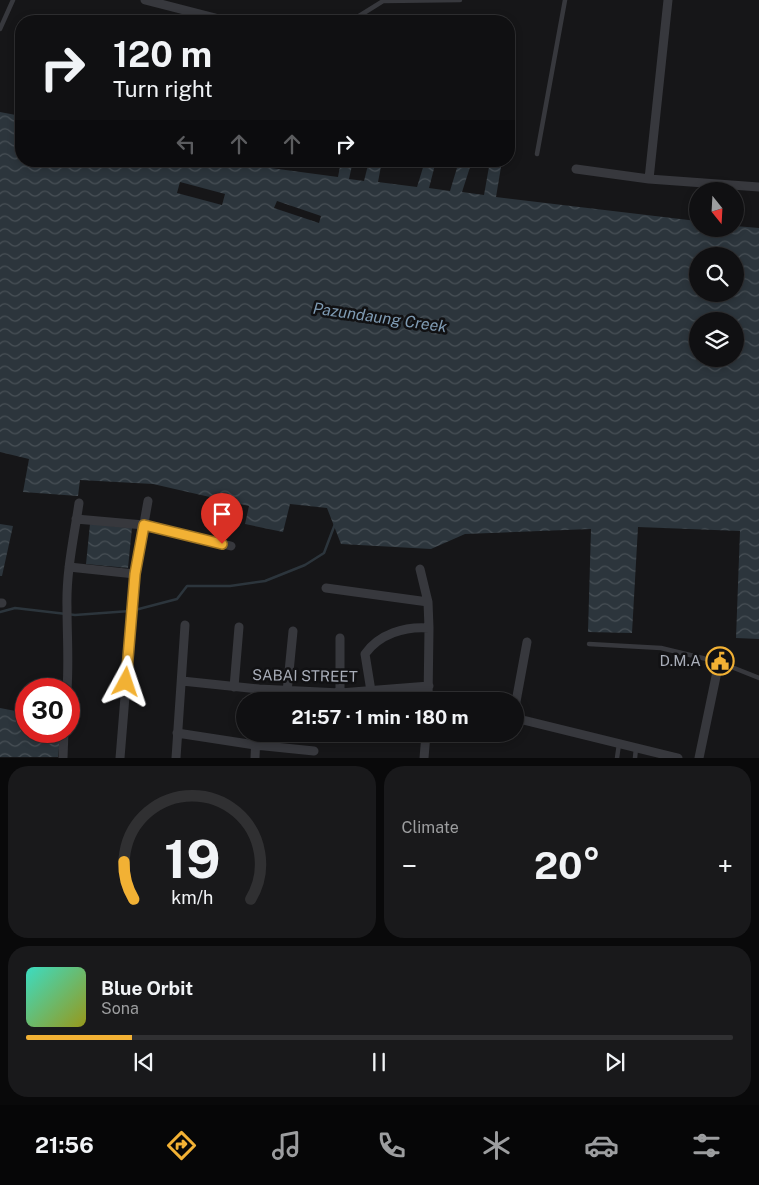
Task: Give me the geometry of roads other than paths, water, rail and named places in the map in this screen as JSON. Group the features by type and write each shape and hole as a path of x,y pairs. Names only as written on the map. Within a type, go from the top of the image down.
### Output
{"street":[{"path":"145,0 204,15"},
{"path":"649,179 668,0"},
{"path":"576,169 649,179 759,188"},
{"path":"120,758 135,574 148,501"},
{"path":"67,678 68,626 66,607 69,567 79,503"},
{"path":"76,519 144,525 231,546"},
{"path":"69,567 135,574"},
{"path":"420,568 428,602 429,692"},
{"path":"326,588 428,602"},
{"path":"176,758 185,626"},
{"path":"234,687 239,627"},
{"path":"371,691 365,654 371,644 404,629 429,628"},
{"path":"287,692 293,631"},
{"path":"340,638 340,692"},
{"path":"518,692 527,642"},
{"path":"699,758 719,662"},
{"name":"SABAI STREET","path":"182,680 287,692"},
{"name":"SABAI STREET","path":"356,692 429,686"},
{"path":"524,720 678,758"},
{"path":"177,733 255,745 314,751"},
{"path":"255,742 255,758"},
{"path":"424,758 425,742"},
{"path":"63,758 64,743"}],"lane":[{"path":"0,30 13,0"},
{"path":"361,15 383,1 460,0"},
{"path":"537,154 565,0"},
{"path":"589,644 661,648 719,662 759,678"},
{"path":"617,758 619,742"},
{"path":"635,758 636,747"}],"water":[{"name":"Pazundaung Creek","path":"0,112 15,115 15,167 263,167 338,177 340,167 352,167 349,179 364,181 368,167 381,167 378,182 417,187 423,167 434,167 429,188 450,191 457,167 470,167 462,192 484,195 489,167 501,167 496,197 689,220 689,238 744,238 744,227 759,228 759,639 736,638 740,531 638,527 632,633 588,632 591,529 465,534 431,549 341,544 327,508 290,504 283,532 245,524 249,506 153,484 80,480 78,496 23,492 29,459 0,452"},
{"path":"0,524 13,526 2,576 0,576"},
{"path":"90,524 132,528 128,568 86,564"},
{"path":"0,708 15,711 15,743 60,743 58,757 0,757"}],"waterway":[{"path":"135,610 177,599 187,586 230,586 265,581 305,565 324,553 335,524"},
{"path":"0,612 15,608 75,615 130,611"}],"place":[{"name":"D.M.A","path":"720,661"}]}
